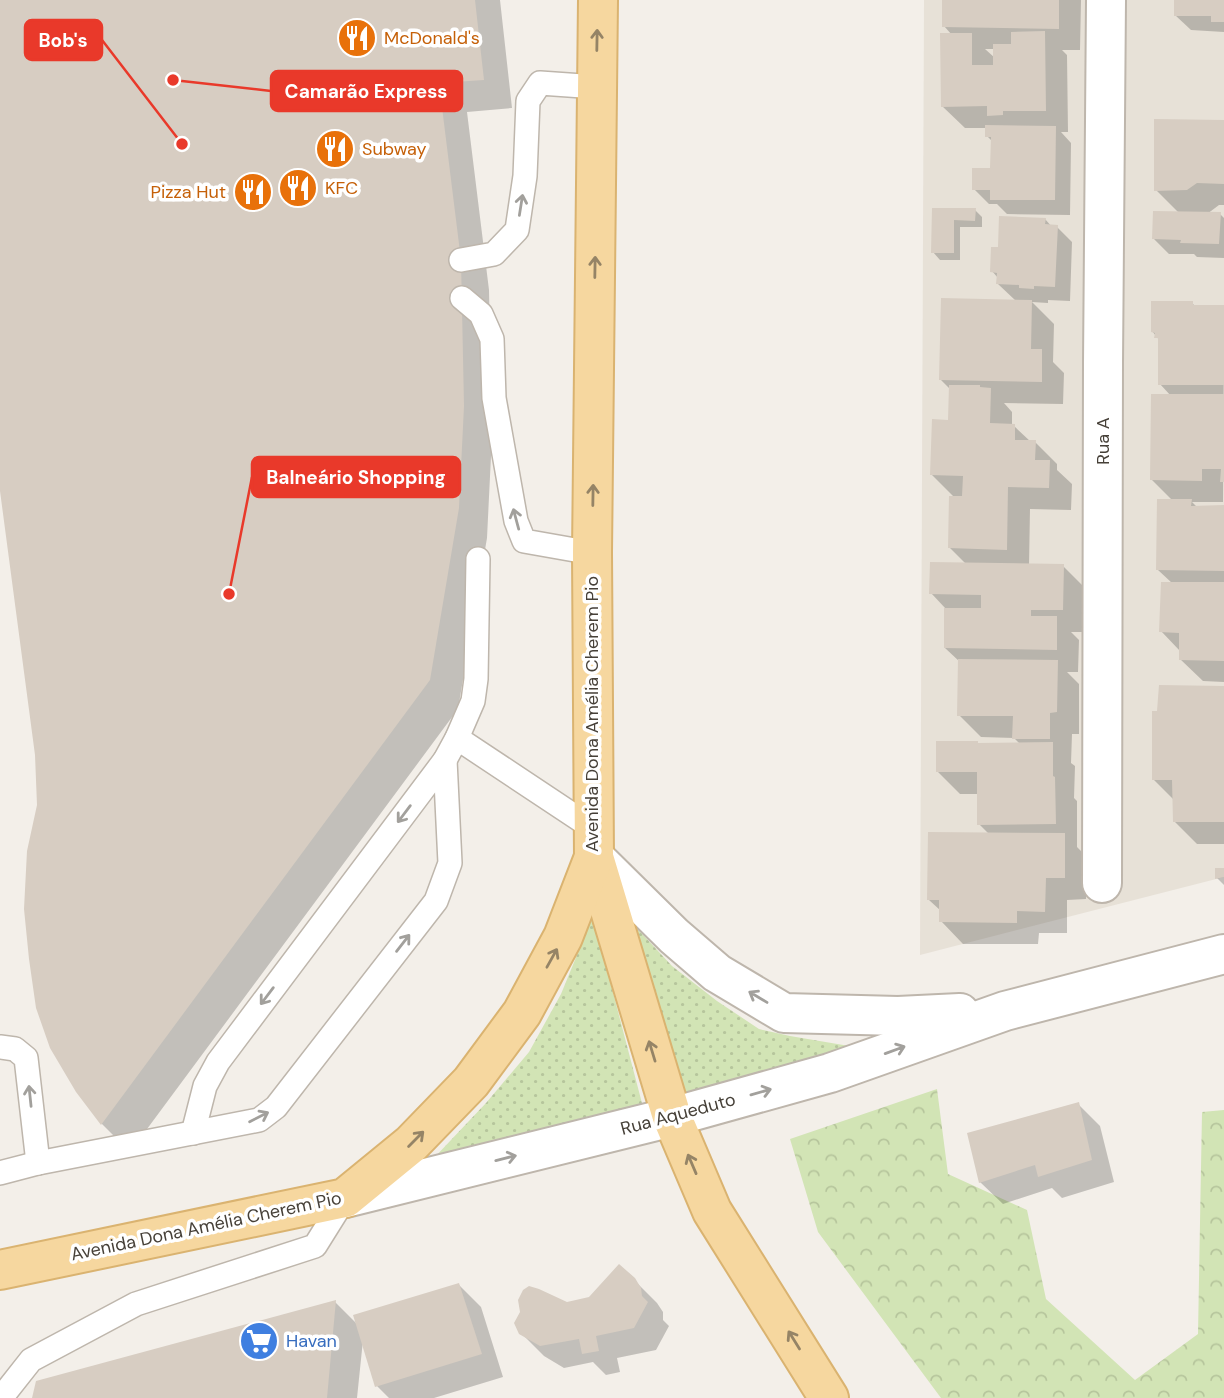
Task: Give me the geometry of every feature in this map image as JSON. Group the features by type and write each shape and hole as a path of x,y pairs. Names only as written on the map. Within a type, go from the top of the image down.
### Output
{"main road":[{"name":"Avenida Dona Amélia Cherem Pio","path":"0,1270 345,1198 411,1144 471,1082 522,1013 563,937 594,843 593,553 598,0"},
{"path":"594,843 672,1117 712,1211 829,1398"}],"street":[{"name":"Rua A","path":"1102,883 1107,0"},
{"name":"Rua Aqueduto","path":"594,843 674,936 716,973 785,1013 898,1016 1004,1011"},
{"name":"Rua Aqueduto","path":"345,1198 672,1117 830,1073 1004,1011 1224,954"}],"lane":[{"path":"461,260 494,254 517,230 525,176 528,101 540,83 597,87"},
{"path":"462,298 481,314 492,338 494,398 516,521 524,541 593,553"},
{"path":"193,1133 205,1086 218,1062 445,760 457,738 473,701 476,679 478,559"},
{"path":"457,738 594,843"},
{"path":"0,1172 259,1120 275,1107 436,901 450,863 445,760"},
{"path":"0,1047 15,1049 26,1058 38,1163"},
{"path":"1,1398 31,1360 136,1304 315,1246 345,1198"}],"shaded area":[{"path":"924,0 1224,0 1224,877 920,955"}],"green space":[{"path":"619,909 672,966 759,1029 861,1048 677,1095"},
{"path":"593,916 643,1107 433,1159 529,1052 561,994"},
{"path":"937,1089 948,1174 1027,1210 1046,1299 1135,1380 1198,1334 1202,1112 1224,1110 1224,1398 941,1398 818,1232 790,1139"}],"building":[{"path":"0,0 475,0 484,80 439,83 461,260 464,406 459,508 430,680 101,1125 76,1092 50,1048 36,1008 24,909 27,851 37,805 35,755 0,491"},
{"path":"942,0 1059,0 1059,29 942,27"},
{"path":"1174,0 1224,0 1224,22 1211,22 1211,16 1174,16"},
{"path":"1045,31 1046,111 1003,111 1003,115 987,116 987,106 941,107 940,33 972,33 972,65 993,65 993,44 1011,44 1011,32"},
{"path":"1154,119 1224,120 1224,184 1197,183 1187,190 1154,191"},
{"path":"985,125 1056,126 1055,200 990,200 990,190 972,190 972,168 990,168 991,137 985,137"},
{"path":"932,208 976,208 975,221 954,220 954,253 931,253"},
{"path":"1153,211 1221,212 1219,244 1152,239"},
{"path":"999,216 1046,218 1045,224 1058,225 1055,287 1034,286 1034,289 996,284 997,273 990,272 991,247 998,247"},
{"path":"941,298 1032,300 1031,349 1042,349 1042,382 939,380"},
{"path":"1151,301 1193,301 1193,305 1224,305 1224,385 1158,385 1158,338 1154,338 1155,333 1151,332"},
{"path":"949,385 980,385 991,388 990,423 1015,424 1015,440 1036,440 1035,460 1050,460 1049,488 1008,487 1007,550 948,548 949,496 962,496 963,476 930,475 932,419 948,420"},
{"path":"1151,394 1224,394 1224,482 1220,482 1221,469 1202,469 1202,481 1150,480"},
{"path":"1157,499 1192,499 1191,506 1224,505 1224,571 1156,570"},
{"path":"930,562 1064,564 1063,610 1031,610 1031,616 1057,616 1057,650 944,648 944,608 981,608 981,595 929,594"},
{"path":"1161,582 1224,582 1224,661 1179,660 1179,633 1159,632"},
{"path":"958,659 1058,660 1057,712 1050,713 1050,739 1012,739 1013,716 957,716"},
{"path":"1159,685 1224,686 1224,822 1173,822 1172,780 1152,780 1152,711 1157,711"},
{"path":"936,741 1053,742 1056,824 977,825 977,772 936,772"},
{"path":"928,832 1065,833 1065,878 1046,878 1045,912 1017,911 1017,923 939,922 939,900 927,900"},
{"path":"1215,868 1224,868 1224,877 1215,879"},
{"path":"1079,1102 1092,1160 1038,1177 1035,1165 979,1183 967,1133"},
{"path":"619,1264 635,1278 642,1296 648,1302 634,1328 596,1336 599,1351 582,1354 579,1339 540,1346 519,1334 514,1323 520,1312 518,1300 523,1290 529,1286 567,1302 589,1297"},
{"path":"459,1283 482,1354 375,1387 353,1315"},
{"name":"Havan","path":"336,1300 327,1398 32,1398 36,1381"}],"place":[{"name":"McDonald's","path":"357,38"},
{"name":"Camarão Express","path":"173,80"},
{"name":"Bob's","path":"182,144"},
{"name":"Subway","path":"335,149"},
{"name":"KFC","path":"298,188"},
{"name":"Pizza Hut","path":"253,192"},
{"name":"Balneário Shopping","path":"229,594"},
{"name":"Havan","path":"259,1341"}]}
